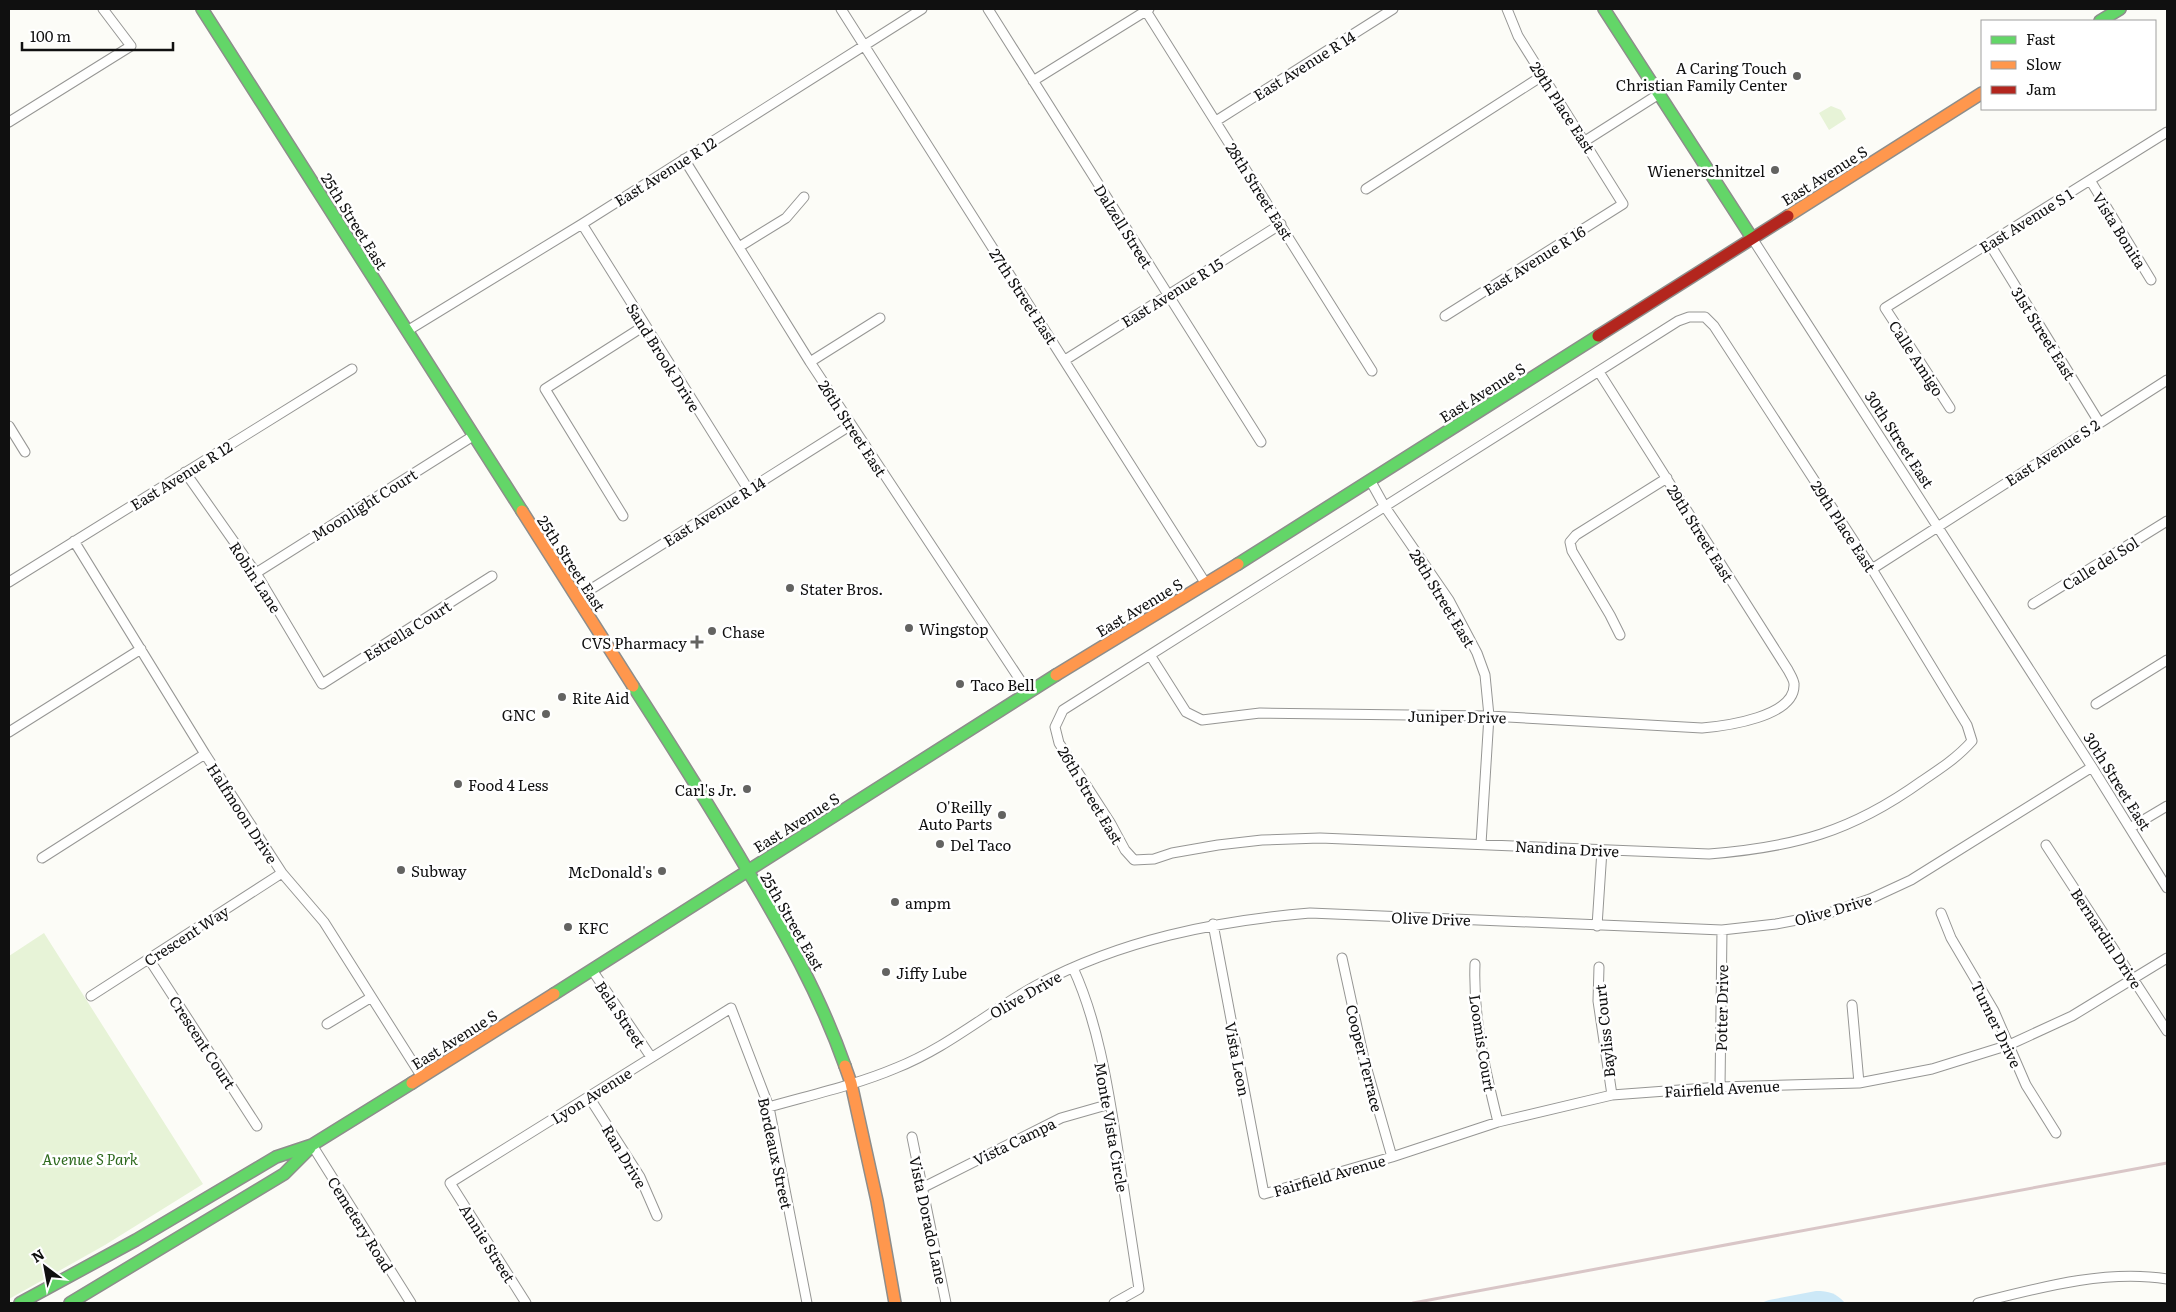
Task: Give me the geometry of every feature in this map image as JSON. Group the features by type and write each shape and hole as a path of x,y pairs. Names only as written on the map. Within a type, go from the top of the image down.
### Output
{"main road":[{"name":"25th Street East","path":"202,9 694,781 808,974 831,1024 851,1083 878,1201 895,1303"},
{"name":"30th Street East","path":"1604,9 1752,238"},
{"path":"2102,20 2120,9"},
{"name":"East Avenue S","path":"20,1303 136,1240 276,1157 312,1145 592,970 1028,692 1206,584 1981,95"},
{"name":"East Avenue S","path":"70,1303 284,1174 312,1145"}],"street":[{"path":"9,122 131,46 103,9"},
{"name":"27th Street East","path":"840,9 1206,584"},
{"name":"East Avenue R 12","path":"406,331 582,224 922,9"},
{"name":"Dalzell Street","path":"988,9 1261,442"},
{"name":"East Avenue R 14","path":"1216,121 1393,9"},
{"name":"29th Place East","path":"1507,9 1518,36 1585,140 1623,204"},
{"path":"1033,81 1148,10"},
{"name":"28th Street East","path":"1148,10 1372,371"},
{"path":"1366,189 1542,76"},
{"path":"1585,140 1659,94"},
{"name":"East Avenue S 1","path":"1885,308 2167,132"},
{"name":"26th Street East","path":"684,159 810,362 1028,692"},
{"name":"Vista Bonita","path":"2090,180 2151,280"},
{"path":"739,248 786,218 804,197"},
{"name":"East Avenue R 16","path":"1445,316 1623,204"},
{"name":"Sand Brook Drive","path":"582,224 644,326 748,489"},
{"name":"East Avenue R 15","path":"1065,360 1280,224"},
{"name":"30th Street East","path":"1752,238 2092,767 2167,888"},
{"name":"31st Street East","path":"1989,243 2099,422"},
{"name":"Calle Amigo","path":"1885,308 1950,408"},
{"name":"29th Place East","path":"1599,372 1678,321 1689,317 1705,317 1714,326 1872,569 1967,726 1972,741"},
{"path":"810,362 880,318"},
{"path":"622,516 545,389 644,326"},
{"name":"East Avenue R 12","path":"9,582 352,368"},
{"path":"1150,654 1599,372"},
{"name":"29th Street East","path":"1599,372 1788,670 1794,684 1792,697"},
{"name":"East Avenue S 2","path":"1872,569 2167,380"},
{"name":"East Avenue R 14","path":"577,598 851,425"},
{"path":"9,426 25,452"},
{"name":"Moonlight Court","path":"256,573 473,436"},
{"name":"Robin Lane","path":"185,472 256,573 322,684"},
{"path":"1620,635 1572,552 1570,542 1576,535 1666,478"},
{"name":"28th Street East","path":"1370,480 1385,507 1449,600 1477,653 1485,675 1489,716 1481,844"},
{"name":"Calle del Sol","path":"2033,604 2167,521"},
{"name":"Halfmoon Drive","path":"74,541 205,754 282,873 324,922 370,998 422,1077"},
{"name":"Estrella Court","path":"322,684 492,576"},
{"path":"9,732 141,649"},
{"name":"26th Street East","path":"1134,860 1125,850 1111,824 1059,743 1055,727 1063,710 1150,654"},
{"name":"Juniper Drive","path":"1150,654 1186,712 1202,720 1260,713 1489,716 1702,728 1731,725 1759,717 1780,707 1792,697"},
{"path":"2096,704 2167,660"},
{"name":"Nandina Drive","path":"1134,860 1154,859 1172,853 1262,840 1320,838 1709,854 1757,850 1798,842 1847,826 1896,800 1960,754 1972,741"},
{"path":"42,858 205,754"},
{"name":"Olive Drive","path":"769,1107 896,1068 927,1054 1036,986 1073,968 1163,936 1213,924 1256,917 1310,913 1722,930 1823,915 1870,899 1919,875 2092,767"},
{"path":"2130,828 2167,806"},
{"name":"Bernardin Drive","path":"2046,845 2167,1031"},
{"path":"1598,926 1602,850"},
{"name":"Crescent Way","path":"91,996 282,873"},
{"name":"Turner Drive","path":"1941,913 1951,938 1994,1011 2026,1085 2056,1133"},
{"name":"Vista Leon","path":"1213,924 1264,1194"},
{"name":"Potter Drive","path":"1720,1087 1722,930"},
{"name":"Cooper Terrace","path":"1342,958 1364,1058 1392,1157"},
{"name":"Fairfield Avenue","path":"1264,1194 1392,1157 1498,1122 1612,1095 1720,1087 1859,1083 1932,1069 2009,1045 2072,1016 2167,958"},
{"name":"Crescent Court","path":"149,959 257,1126"},
{"name":"Loomis Court","path":"1475,964 1474,995 1487,1078 1498,1122"},
{"name":"Bayliss Court","path":"1599,967 1598,1000 1612,1095"},
{"name":"Monte Vista Circle","path":"1073,968 1086,998 1110,1104 1139,1289 1114,1303"},
{"name":"Bela Street","path":"592,970 651,1057"},
{"path":"327,1024 370,998"},
{"path":"1852,1005 1859,1083"},
{"name":"Lyon Avenue","path":"450,1183 731,1008"},
{"name":"Bordeaux Street","path":"731,1008 769,1107 807,1303"},
{"name":"Ran Drive","path":"588,1097 640,1177 658,1216"},
{"name":"Vista Campa","path":"922,1188 1061,1118 1110,1104"},
{"name":"Vista Dorado Lane","path":"912,1137 946,1303"},
{"name":"Cemetery Road","path":"312,1145 411,1303"},
{"name":"Annie Street","path":"450,1183 526,1303"},
{"path":"1978,1303 2015,1299 2101,1278 2134,1276 2167,1280"}],"green space":[{"path":"1831,106 1841,110 1846,119 1829,130 1819,113"},
{"name":"Avenue S Park","path":"44,933 203,1184 105,1245 9,1299 9,956"}],"water":[{"path":"1816,1291 1832,1293 1845,1303 1761,1303 1769,1300"}],"railway":[{"path":"1413,1303 2167,1163"}],"traffic: fast":[{"path":"202,9 522,511"},
{"path":"1604,9 1752,238"},
{"path":"2102,20 2120,9"},
{"path":"1238,564 1598,336"},
{"path":"554,994 1056,675"},
{"path":"633,686 704,798 774,915 813,989 845,1066"},
{"path":"20,1303 136,1240 276,1157 312,1145 412,1083"},
{"path":"70,1303 284,1174 310,1148"}],"traffic: slow":[{"path":"1788,216 1981,94"},
{"path":"522,511 633,686"},
{"path":"1056,675 1238,564"},
{"path":"412,1083 554,994"},
{"path":"845,1066 851,1083 877,1201 895,1303"}],"traffic: jam":[{"path":"1598,336 1788,216"}],"place":[{"name":"A Caring Touch Christian Family Center","path":"1797,76"},
{"name":"Wienerschnitzel","path":"1775,170"},
{"name":"Stater Bros.","path":"790,588"},
{"name":"Wingstop","path":"909,628"},
{"name":"Chase","path":"712,631"},
{"name":"CVS Pharmacy","path":"697,642"},
{"name":"Taco Bell","path":"960,684"},
{"name":"Rite Aid","path":"562,697"},
{"name":"GNC","path":"546,714"},
{"name":"Food 4 Less","path":"458,784"},
{"name":"Carl's Jr.","path":"747,789"},
{"name":"O'Reilly Auto Parts","path":"1002,815"},
{"name":"Del Taco","path":"940,844"},
{"name":"Subway","path":"401,870"},
{"name":"McDonald's","path":"662,871"},
{"name":"ampm","path":"895,902"},
{"name":"KFC","path":"568,927"},
{"name":"Jiffy Lube","path":"886,972"}]}
